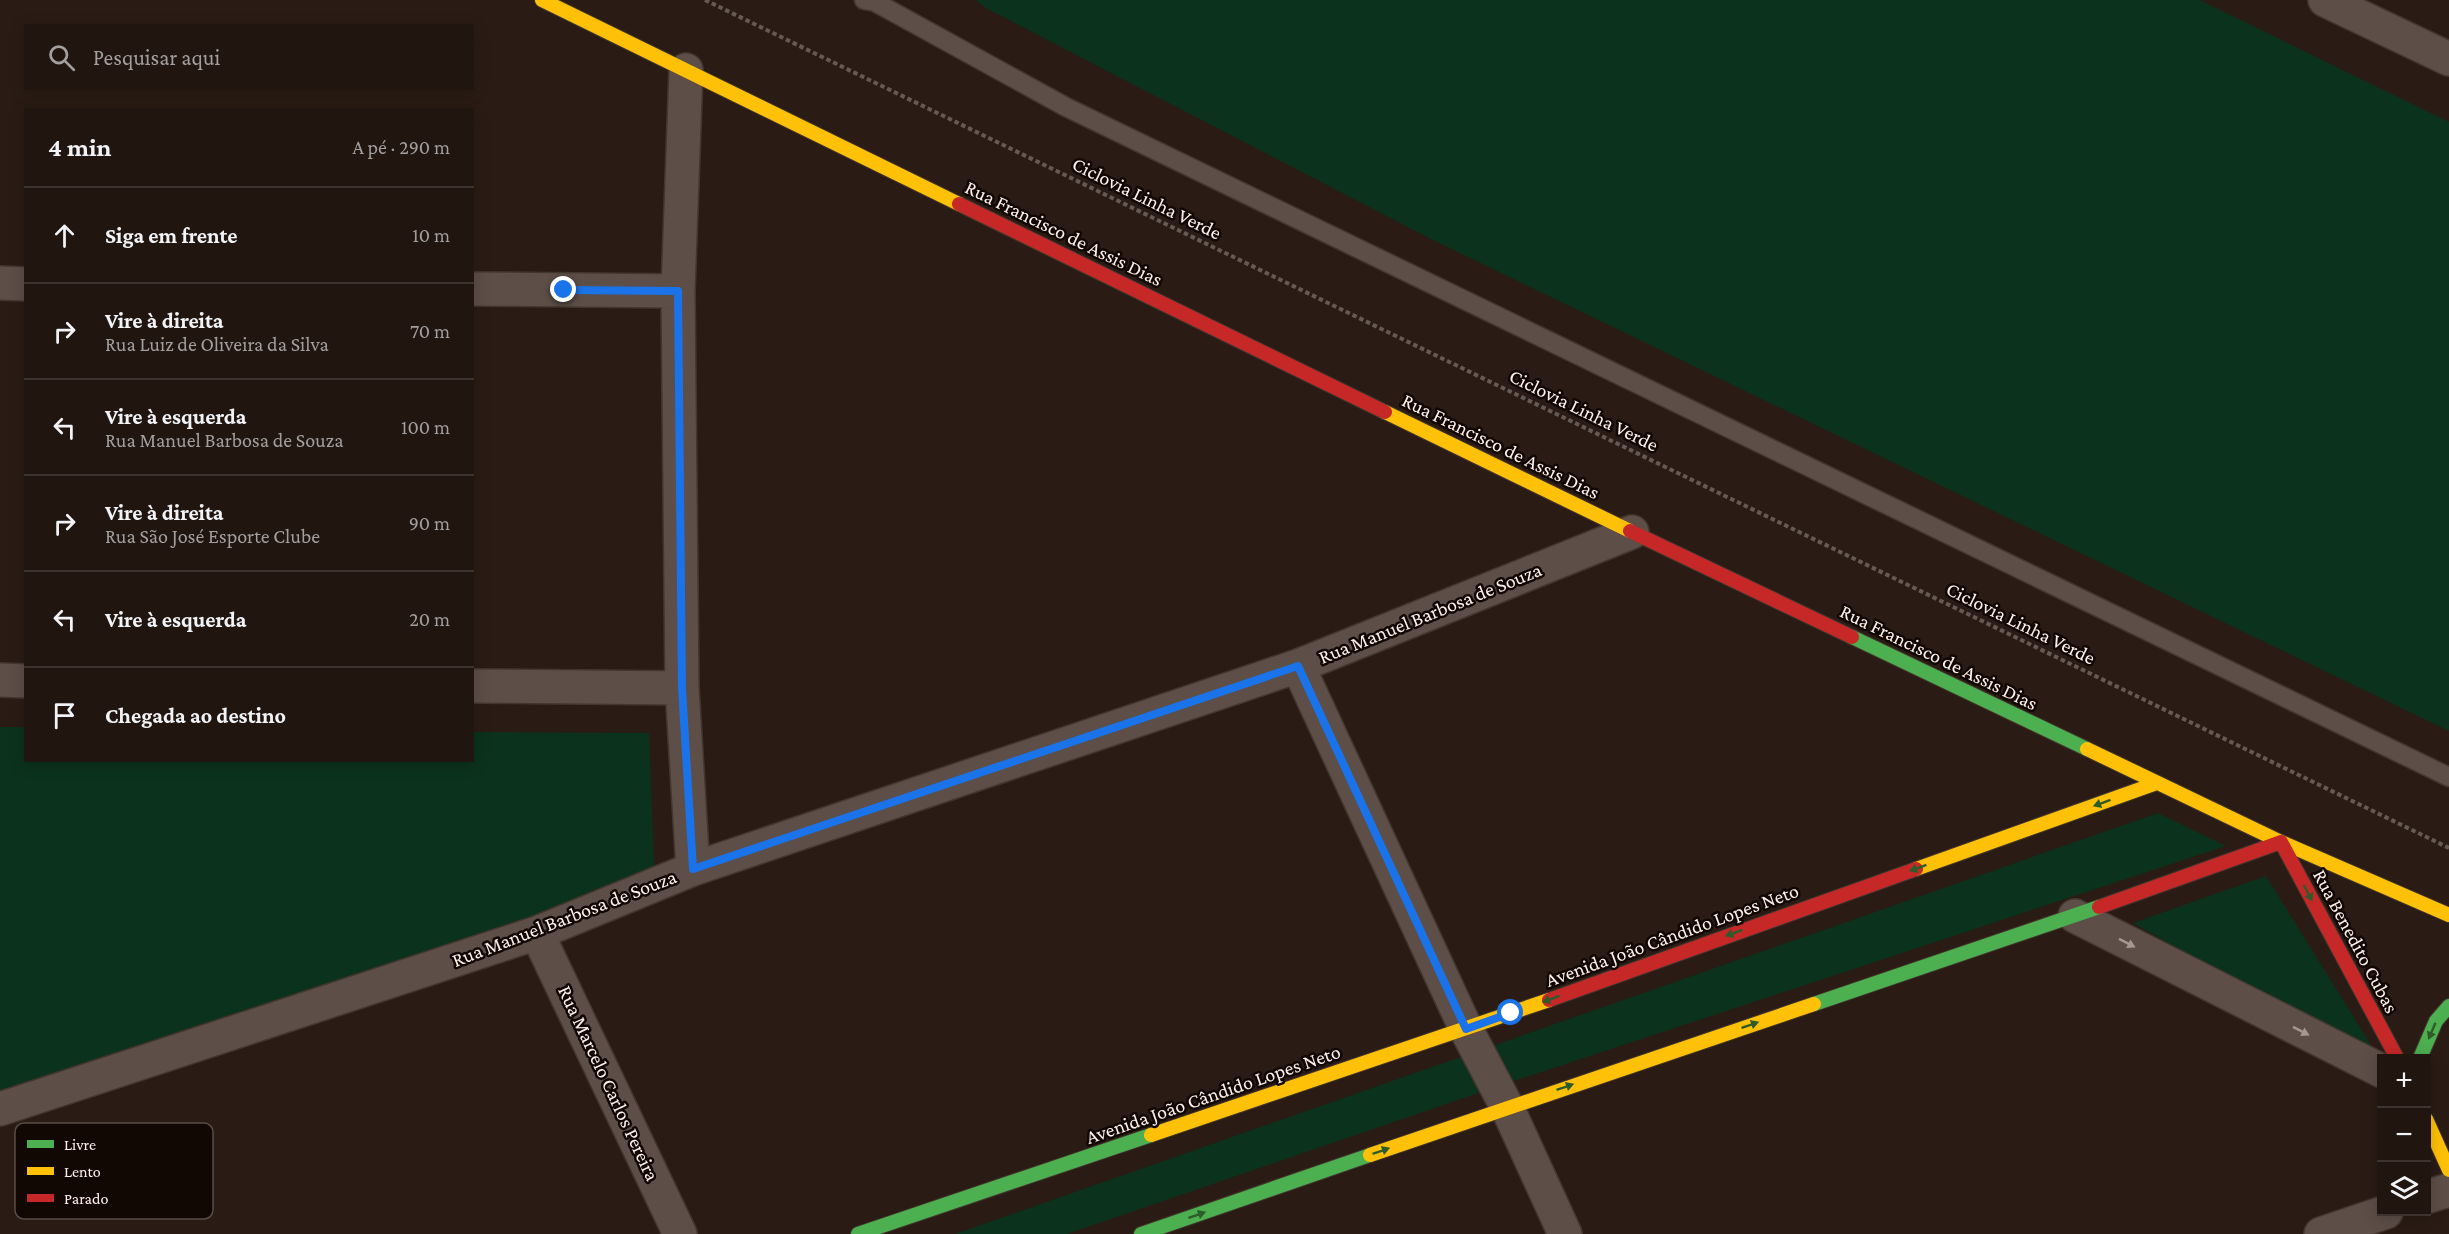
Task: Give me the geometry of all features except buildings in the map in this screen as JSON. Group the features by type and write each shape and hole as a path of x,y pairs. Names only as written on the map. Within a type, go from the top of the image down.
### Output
{"street":[{"name":"Rua Francisco de Assis Dias","path":"542,0 1632,532 2281,842 2449,915"},
{"path":"2325,0 2449,59"},
{"path":"686,70 678,291 682,688 693,869"},
{"path":"0,283 24,284"},
{"path":"474,289 678,291"},
{"name":"Rua Manuel Barbosa de Souza","path":"0,1110 537,933 693,869 1298,666 1632,532"},
{"path":"1298,666 1466,1029 1507,1107 1565,1234"},
{"path":"0,680 24,681"},
{"path":"474,686 682,688"},
{"name":"Avenida João Cândido Lopes Neto","path":"858,1234 1466,1029 2157,783"},
{"path":"1142,1234 1507,1107 2074,916 2281,842"},
{"name":"Rua Benedito Cubas","path":"2281,842 2394,1054"},
{"path":"2074,916 2377,1068"},
{"name":"Rua Marcelo Carlos Pereira","path":"537,933 680,1234"},
{"path":"2422,1054 2436,1022 2449,1006"},
{"path":"2431,1128 2449,1170"},
{"path":"2431,1196 2449,1190"},
{"path":"2321,1234 2377,1215"}],"lane":[{"path":"871,1 1077,112 2449,777"}],"path":[{"name":"Ciclovia Linha Verde","path":"705,0 2449,848"}],"green space":[{"path":"976,0 2200,0 2449,122 2449,731 1431,239 986,8"},
{"path":"0,727 24,727 24,762 474,762 474,732 649,733 655,888 0,1098"},
{"path":"2158,813 2226,846 1487,1090 1067,1234 955,1234"},
{"path":"2266,876 2377,1055 2377,1060 2133,923"}],"traffic: fast":[{"path":"1852,637 2087,749"},
{"path":"1814,1004 2099,907"},
{"path":"2422,1054 2436,1021 2449,1006"},
{"path":"858,1234 1151,1135"},
{"path":"1141,1234 1370,1155"}],"traffic: slow":[{"path":"542,0 959,204"},
{"path":"1385,412 1630,531"},
{"path":"2087,749 2281,842 2449,915"},
{"path":"1916,869 2157,783"},
{"path":"1151,1135 1549,1000"},
{"path":"1370,1155 1814,1004"},
{"path":"2431,1130 2449,1170"}],"traffic: jam":[{"path":"959,204 1385,412"},
{"path":"1630,531 1852,637"},
{"path":"2281,842 2395,1054"},
{"path":"2099,907 2281,842"},
{"path":"1549,1000 1916,869"}],"route":[{"path":"564,290 678,291 682,688 693,869 1298,666 1466,1029 1511,1013"}]}
